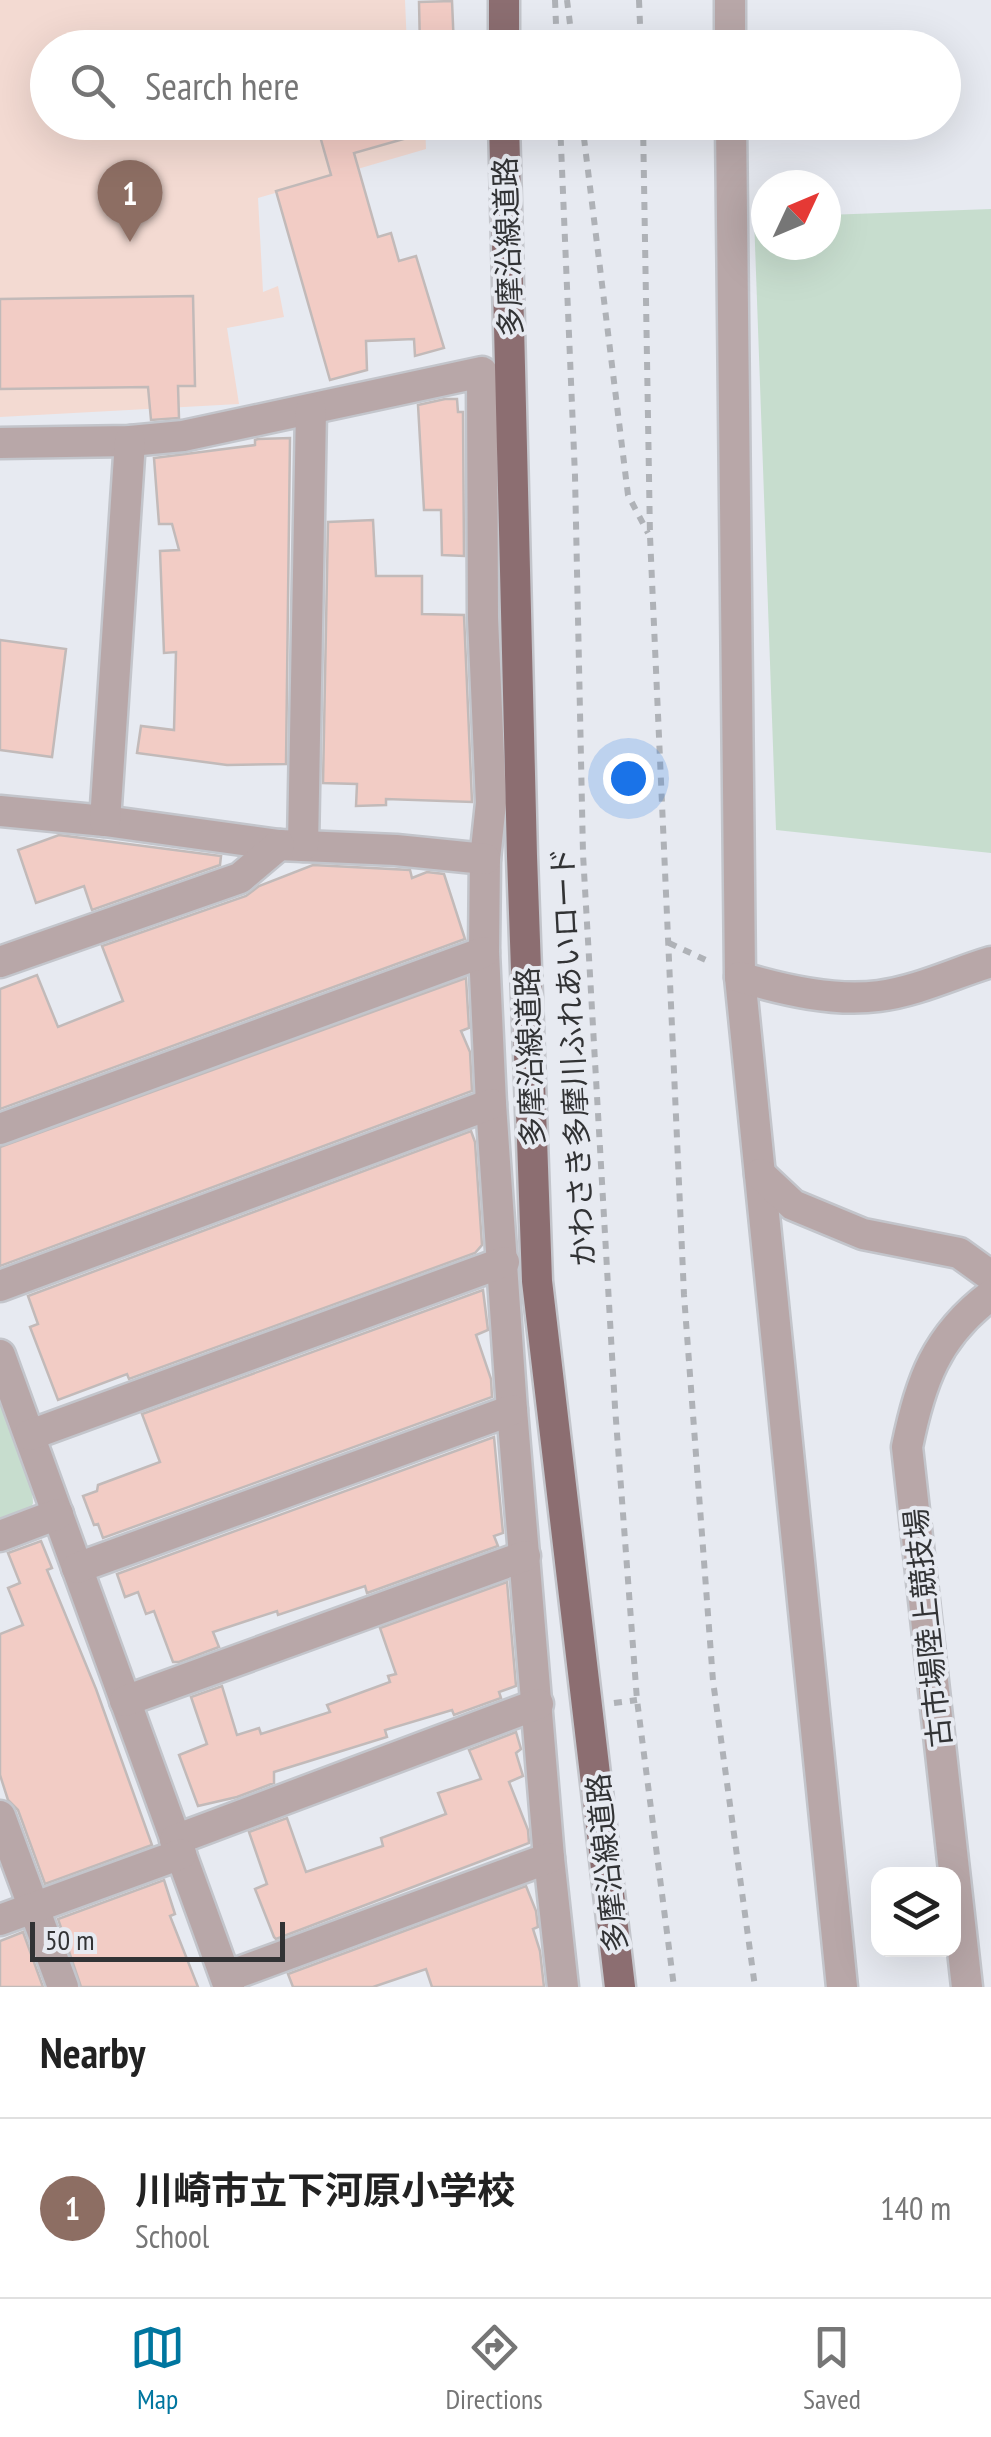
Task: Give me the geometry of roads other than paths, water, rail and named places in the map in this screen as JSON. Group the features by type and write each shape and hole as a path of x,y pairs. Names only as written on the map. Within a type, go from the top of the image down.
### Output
{"main road":[{"path":"504,0 504,30"},
{"name":"多摩沿線道路","path":"504,140 537,1281 620,1987"}],"street":[{"path":"730,0 730,30"},
{"path":"731,140 740,977 842,1987"},
{"path":"0,443 182,436 482,372 482,618 491,803 484,952 491,1104 512,1410 563,1987"},
{"path":"291,846 312,410"},
{"path":"105,821 130,441"},
{"path":"0,811 291,846 486,859"},
{"path":"0,962 240,878 291,846"},
{"path":"0,1129 484,952"},
{"path":"740,977 781,989 878,996 991,962"},
{"path":"0,1286 491,1104"},
{"path":"760,1174 793,1205 863,1234 958,1253 991,1276"},
{"path":"30,1435 504,1262"},
{"name":"古市場陸上競技場","path":"967,1987 907,1447 918,1393 938,1349 969,1312 991,1295"},
{"path":"0,1355 228,1982 549,1858"},
{"path":"78,1568 512,1410"},
{"path":"0,1536 58,1514"},
{"path":"125,1700 525,1556"},
{"path":"0,1920 538,1704"},
{"path":"0,1816 63,1987"}],"place":[{"name":"川崎市立下河原小学校","path":"130,242"}]}
